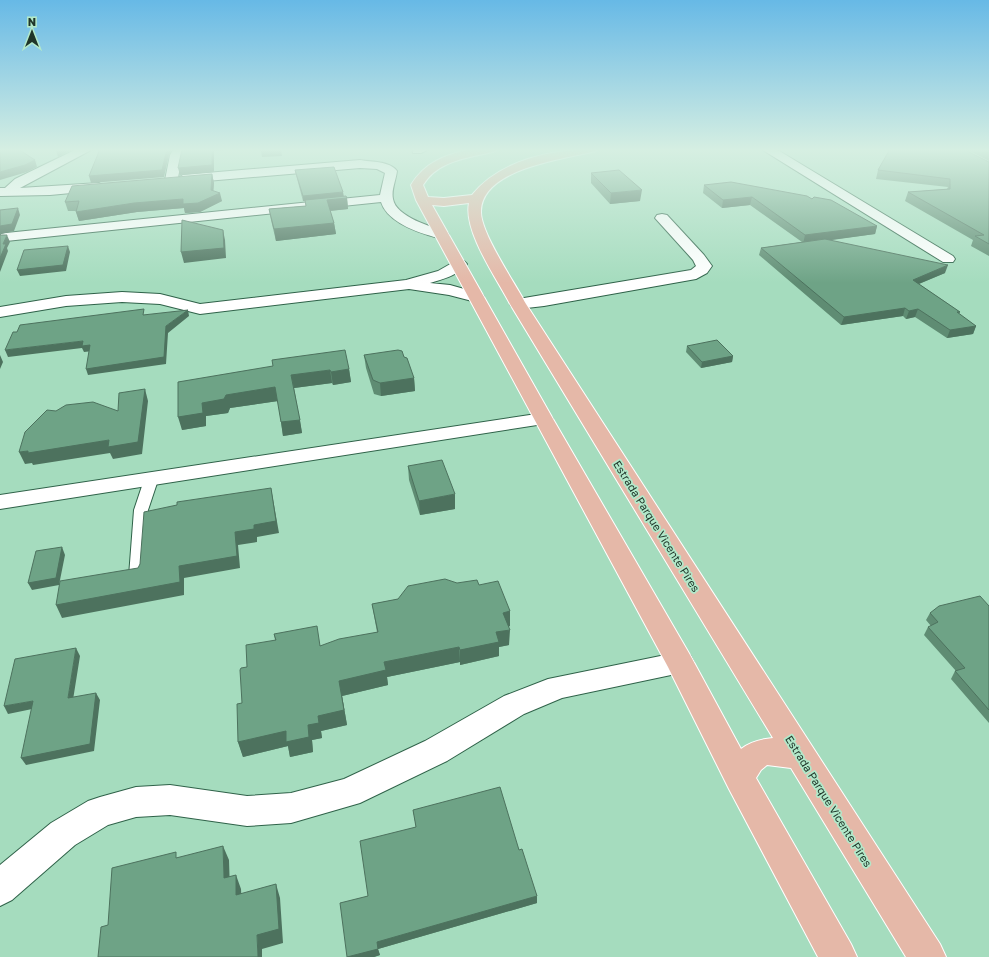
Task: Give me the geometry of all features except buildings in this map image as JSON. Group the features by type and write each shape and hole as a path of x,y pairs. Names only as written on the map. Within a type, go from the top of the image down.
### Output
{"main road":[{"path":"420,194 543,419 680,663 740,779 838,957"},
{"path":"423,200 444,202 476,198 480,194"},
{"name":"Estrada Parque Vicente Pires","path":"476,198 474,211 478,226 518,304 927,957"},
{"path":"740,779 744,766 754,756 768,751 785,752 802,758"}],"street":[{"path":"387,194 386,198 388,204 404,220 442,235"},
{"path":"840,194 948,259"},
{"path":"6,237 386,198"},
{"path":"518,304 544,301 696,274 702,270 704,266 699,258 662,218"},
{"path":"0,312 66,301 122,297 160,299 200,309 408,285 443,274 459,264"},
{"path":"408,285 450,290 476,297"},
{"path":"0,502 543,419"},
{"path":"0,888 63,834 100,812 136,802 170,800 247,811 291,808 349,793 429,754 514,705 558,687 680,663"}],"lane":[{"path":"136,576 141,510 150,480"}]}
